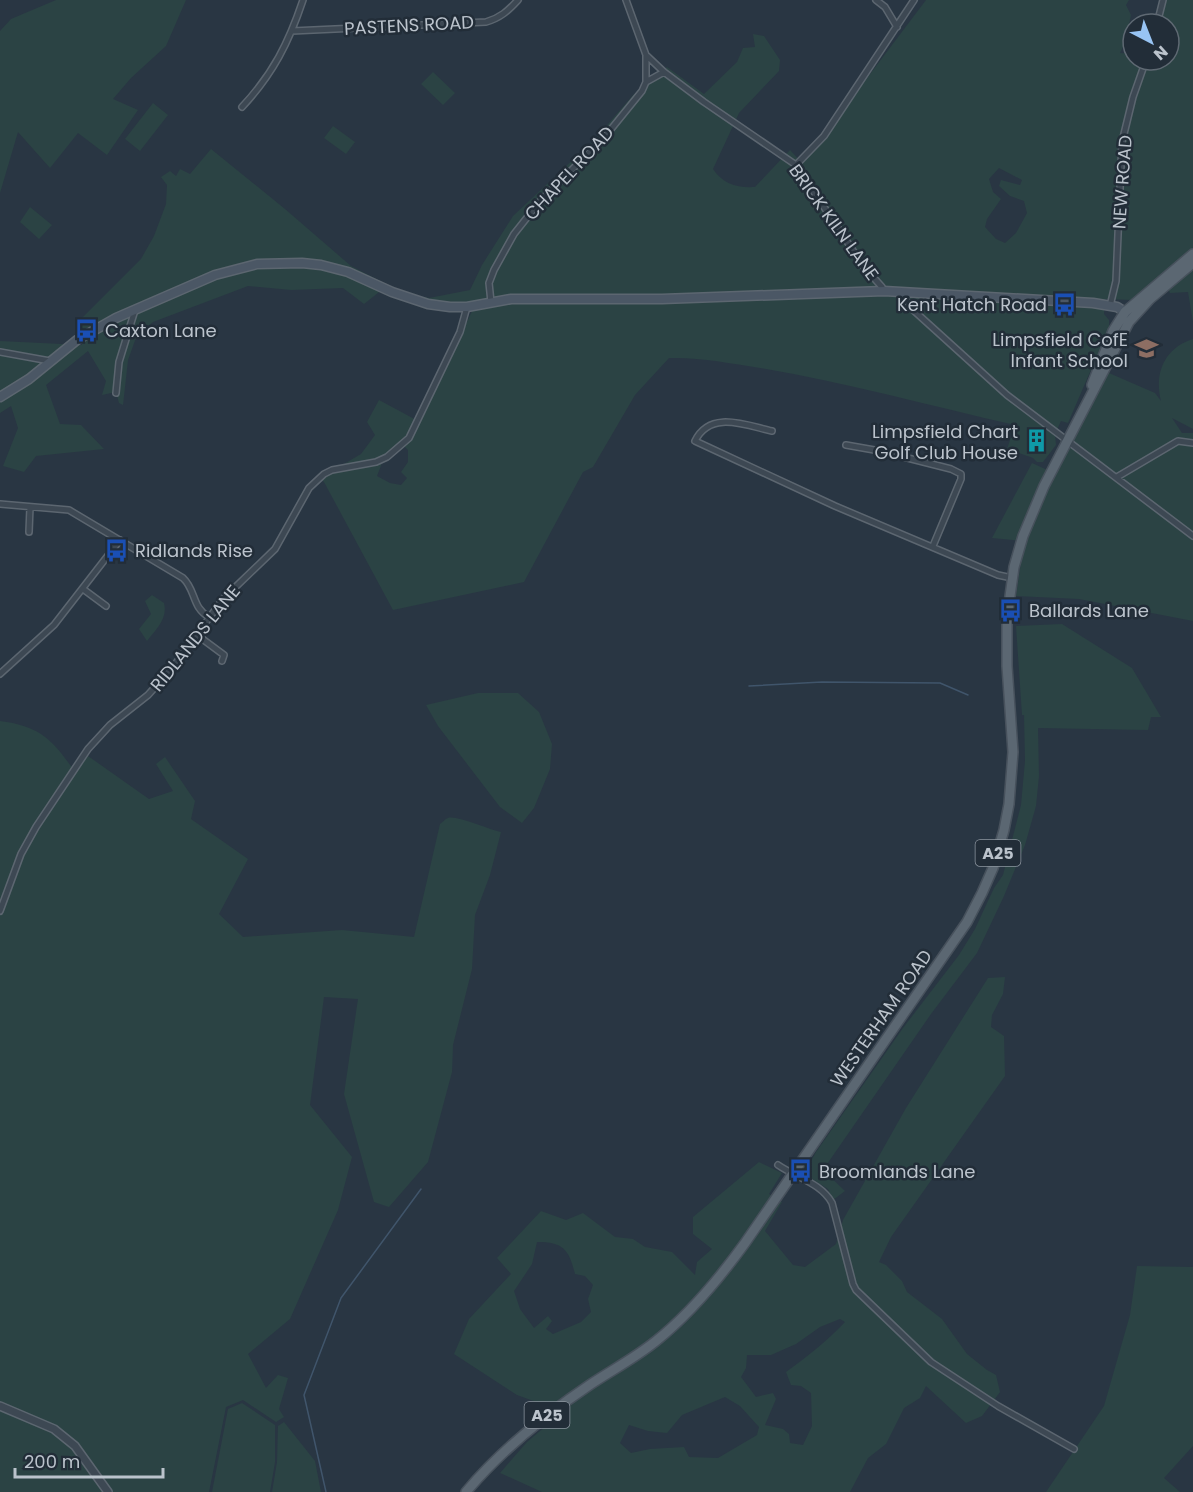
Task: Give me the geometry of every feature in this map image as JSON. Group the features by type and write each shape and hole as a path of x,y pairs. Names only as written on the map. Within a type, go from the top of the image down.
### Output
{"main road":[{"name":"A25","path":"1127,318 1193,254"},
{"path":"0,397 29,379 77,340 135,310 215,276 257,264 321,265 348,272 392,292 428,304 467,307 512,299 673,298 884,291 1093,303 1110,306 1127,318 1193,263"},
{"name":"WESTERHAM ROAD","path":"466,1492 498,1457 538,1421 639,1354 686,1314 727,1268 959,934 995,862 1007,817 1012,777 1013,738 1006,632 1012,578 1029,519 1127,318"}],"street":[{"path":"242,107 271,73 292,31 303,0"},
{"name":"PASTENS ROAD","path":"292,31 486,22 507,12 518,0"},
{"path":"626,0 646,55 646,82 664,72"},
{"path":"876,0 885,7 897,27"},
{"path":"796,165 824,136 915,0"},
{"name":"BRICK KILN LANE","path":"646,55 664,72 704,102 796,165 864,267 884,291"},
{"name":"NEW ROAD","path":"1110,306 1116,281 1122,142 1142,72"},
{"name":"CHAPEL ROAD","path":"491,302 489,283 494,270 520,226 551,188 603,139 642,91 646,82"},
{"path":"902,292 912,309 1007,394 1069,436 1193,536"},
{"name":"RIDLANDS LANE","path":"0,911 21,854 88,748 110,725 148,695 209,617 238,584 274,549 309,488 332,470 376,462 387,457 409,438 460,332 467,307"},
{"path":"116,393 119,362 135,310"},
{"path":"0,352 50,361"},
{"path":"772,430 737,423 717,422 709,424 699,433 695,441 835,506 1012,578"},
{"path":"1118,477 1178,441 1193,443"},
{"path":"846,445 880,451 951,469 961,474 961,479 933,546"},
{"path":"0,504 69,510 183,578 191,588 198,610 209,617"},
{"path":"29,532 30,507"},
{"path":"0,674 54,625 120,540"},
{"path":"83,589 106,606"},
{"path":"197,635 223,658 231,649"},
{"path":"778,1165 826,1193 832,1203 854,1286 889,1323 918,1347 931,1362 998,1406 1074,1449"},
{"path":"0,1406 54,1429 75,1446 108,1492"}],"green space":[{"path":"56,0 186,0 166,46 131,78 113,99 138,110 107,155 78,133 50,168 18,132 0,193 0,31 11,19"},
{"path":"926,0 1129,0 1126,5 1130,12 1121,12 1121,72 1181,72 1181,12 1164,12 1166,0 1193,0 1193,248 1132,300 1105,299 1104,314 1109,320 1109,328 1068,423 1061,421 1055,434 1056,445 1043,462 1037,462 1033,458 1007,449 1015,425 792,374 692,358 669,358 635,395 593,467 583,472 524,582 393,610 320,478 361,454 375,435 367,422 379,400 420,422 422,419 472,311 465,302 433,301 413,297 414,295 429,298 470,290 482,265 513,216 595,139 634,94 643,95 649,82 667,67 704,94 737,62 743,48 755,47 753,34 764,36 780,60 779,71 739,113 713,169 726,182 742,187 755,187 790,150 802,163 828,134 855,94","holes":["999,168 1022,180 1020,185 1001,180 999,186 1010,196 1024,201 1027,213 1016,233 1005,243 996,239 985,227 987,219 1001,199 993,192 989,179","404,446 408,450 408,462 401,472 407,478 401,485 390,483 377,476 382,463"]},
{"path":"433,72 455,93 443,105 421,84"},
{"path":"153,103 168,115 140,151 125,139"},
{"path":"333,126 355,142 346,154 324,138"},
{"path":"211,149 351,266 388,285 364,304 343,288 291,290 248,286 153,322 137,335 128,360 123,405 119,403 116,392 102,395 106,381 88,351 46,385 60,424 81,425 104,449 36,456 24,472 3,466 18,428 11,406 0,413 0,341 82,345 82,318 141,259 154,236 166,204 167,185 161,177 170,171 176,176 180,169 190,174"},
{"path":"30,207 52,225 39,239 20,222"},
{"path":"1193,269 1193,322 1188,292 1170,293 1168,289"},
{"path":"1193,339 1193,429 1172,418 1182,433 1193,433 1193,621 1079,599 1016,596 1024,541 992,538 1032,463 1054,473 1102,381 1109,373 1155,393 1161,401 1160,372 1168,355 1183,343"},
{"path":"152,595 164,603 165,609 160,624 147,641 139,629 151,614 145,601"},
{"path":"1062,624 1132,668 1161,717 1151,717 1148,730 1038,728 1039,776 1036,806 1025,845 1004,896 977,953 931,1014 823,1170 845,1191 833,1200 828,1189 804,1174 816,1152 903,1028 959,955 1003,875 1021,805 1025,761 1024,715 1022,715 1016,626"},
{"path":"478,693 518,693 539,712 552,744 550,769 534,808 522,823 500,807 438,726 426,705"},
{"path":"0,721 26,727 44,736 60,751 75,772 88,756 149,799 173,791 156,764 165,757 195,801 191,819 248,859 219,914 243,937 342,930 414,937 440,824 447,818 452,818 501,832 490,875 475,915 472,969 453,1045 452,1072 428,1162 389,1207 374,1202 344,1094 358,999 324,997 310,1105 352,1157 338,1210 290,1319 248,1354 266,1388 278,1375 288,1378 279,1409 284,1417 276,1422 243,1400 226,1407 209,1492 0,1492"},
{"path":"1005,977 1003,994 992,1015 991,1027 1004,1036 1005,1076 891,1237 879,1262 886,1265 902,1281 907,1292 942,1319 967,1354 996,1375 1000,1392 982,1416 966,1423 926,1386 920,1398 904,1408 886,1444 868,1458 850,1492 542,1492 500,1473 527,1442 553,1420 553,1408 517,1395 454,1354 469,1319 511,1274 497,1258 541,1211 566,1220 583,1213 615,1237 633,1239 645,1247 672,1252 695,1275 697,1262 712,1249 693,1234 693,1217 759,1162 782,1173 769,1194 782,1202 765,1231 793,1265 805,1267 836,1244 843,1220 906,1108 988,978","holes":["537,1242 546,1242 564,1249 575,1274 585,1276 593,1285 588,1299 591,1312 581,1322 553,1334 546,1329 552,1321 548,1316 534,1328 520,1309 514,1291 532,1264","840,1319 845,1322 817,1349 786,1372 791,1385 801,1386 811,1393 812,1426 803,1445 790,1443 789,1434 783,1429 765,1425 776,1399 773,1393 756,1397 741,1377 746,1368 747,1355 771,1355 796,1344 820,1327","725,1397 740,1406 759,1427 757,1435 718,1458 689,1457 684,1447 650,1449 631,1453 620,1443 629,1425 648,1431 667,1433 682,1415"]},
{"path":"1137,1266 1193,1267 1193,1446 1164,1478 1180,1492 1046,1492 1104,1406 1130,1315"},
{"path":"242,1403 275,1425 275,1462 270,1492 212,1492 228,1409"},
{"path":"284,1422 315,1461 321,1492 272,1492 277,1462 278,1426"}],"waterway":[{"path":"749,686 822,682 940,683 968,695"},
{"path":"326,1492 304,1395 341,1298 421,1189"}],"place":[{"name":"Kent Hatch Road","path":"1065,304"},
{"name":"Caxton Lane","path":"87,330"},
{"name":"Limpsfield CofE Infant School","path":"1146,349"},
{"name":"Limpsfield Chart Golf Club House","path":"1036,441"},
{"name":"Ridlands Rise","path":"117,550"},
{"name":"Ballards Lane","path":"1011,610"},
{"name":"Broomlands Lane","path":"801,1171"}]}
